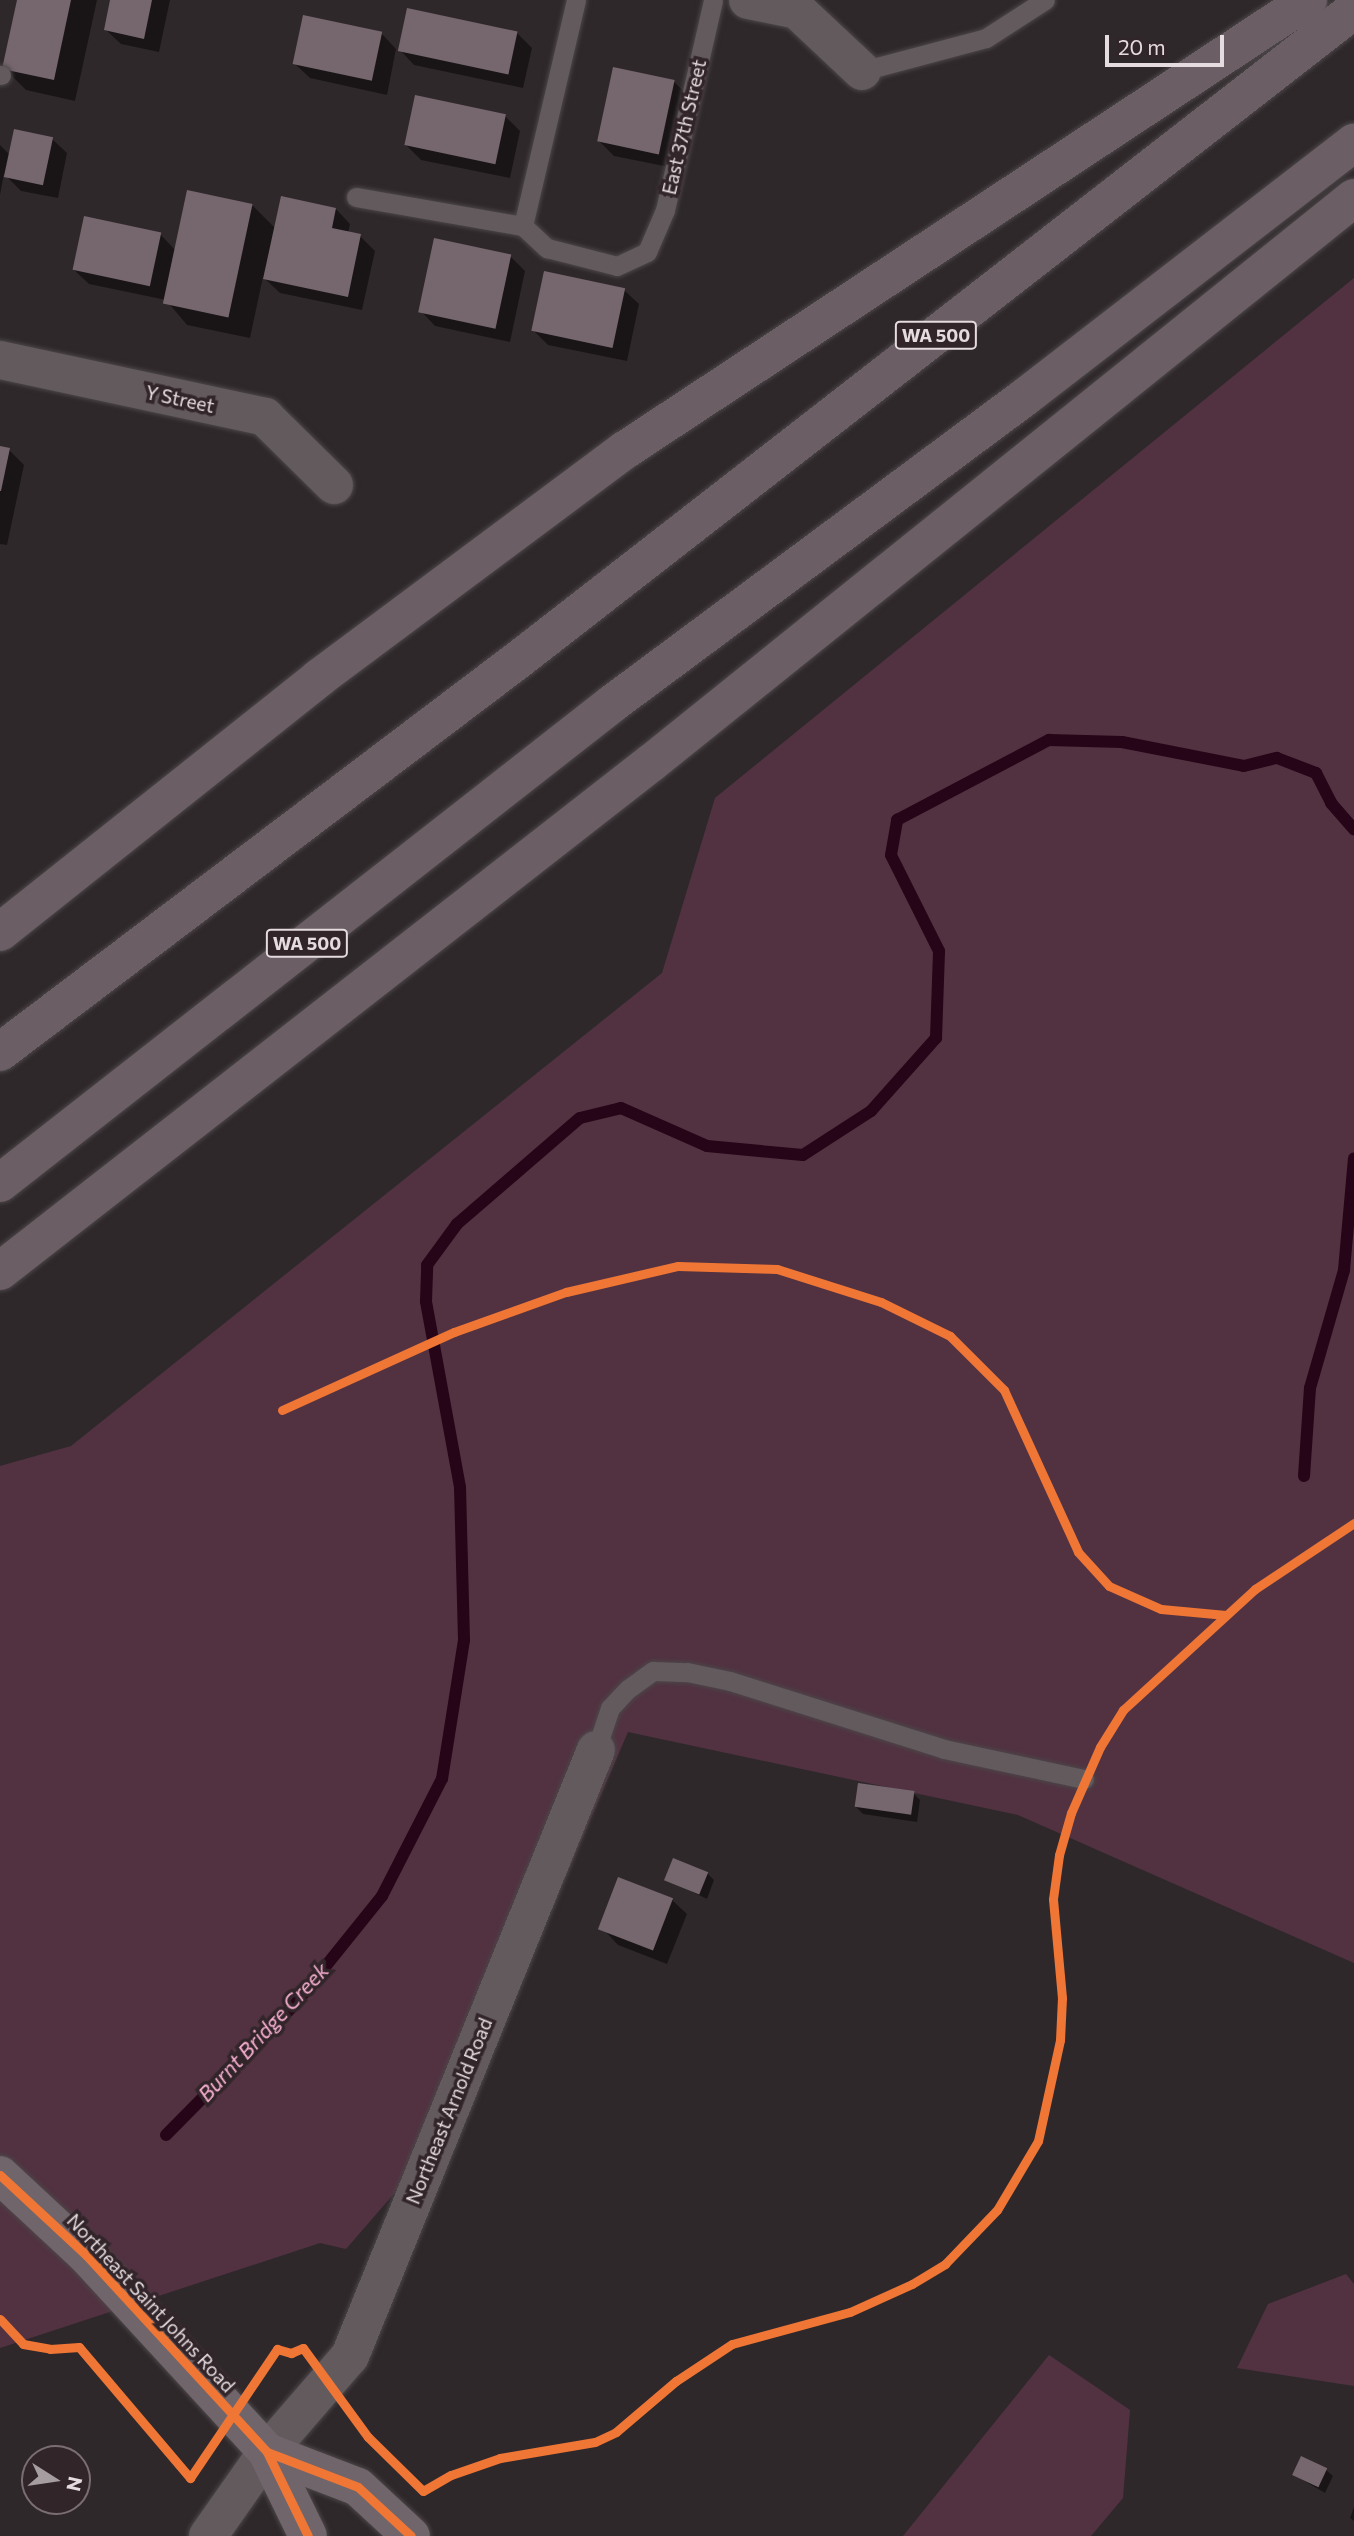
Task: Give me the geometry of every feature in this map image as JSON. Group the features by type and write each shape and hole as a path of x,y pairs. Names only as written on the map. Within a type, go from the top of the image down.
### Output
{"highway":[{"path":"0,932 319,678 625,450 1308,0"},
{"name":"WA 500","path":"0,1052 518,660 1354,10"},
{"name":"WA 500","path":"0,1182 613,703 1025,397 1354,143"},
{"path":"0,1271 662,755 1354,198"}],"main road":[{"name":"Northeast Saint Johns Road","path":"0,2175 86,2255 267,2452 308,2536"},
{"path":"267,2452 358,2487 411,2536"}],"street":[{"path":"748,0 797,10 862,71"},
{"name":"Y Street","path":"0,360 265,417 334,485"},
{"name":"Northeast Arnold Road","path":"208,2536 267,2452 349,2356 596,1750"}],"lane":[{"path":"356,197 523,226 576,0"},
{"name":"East 37th Street","path":"523,226 547,247 617,266 647,252 673,185 713,0"},
{"path":"1010,21 1026,0"},
{"path":"862,71 986,38 1045,0"},
{"path":"596,1750 610,1708 628,1689 653,1671 687,1672 730,1681 944,1749 1084,1779"}],"shaded area":[{"path":"1354,278 1354,1963 1018,1815 628,1732 463,2114 346,2249 320,2243 0,2348 0,1466 71,1446 662,973 715,798"},
{"path":"1346,2274 1354,2284 1354,2386 1237,2368 1268,2304"},
{"path":"1049,2355 1130,2410 1123,2498 1091,2536 903,2536"}],"building":[{"path":"17,0 71,0 54,80 2,69"},
{"path":"110,0 152,0 144,39 104,30"},
{"path":"407,8 518,31 508,75 398,51"},
{"path":"303,15 382,32 372,81 293,64"},
{"path":"613,67 675,80 659,154 597,141"},
{"path":"415,95 506,114 495,164 404,145"},
{"path":"14,129 53,137 43,185 4,177"},
{"path":"187,190 253,204 228,317 163,303"},
{"path":"281,196 336,208 332,228 361,234 348,297 263,279"},
{"path":"84,216 161,232 150,286 73,270"},
{"path":"434,238 511,254 495,329 418,312"},
{"path":"544,271 625,288 613,348 531,331"},
{"path":"0,446 10,448 1,491 0,491"},
{"path":"858,1783 914,1791 911,1815 855,1807"},
{"path":"673,1858 708,1872 699,1894 664,1880"},
{"path":"618,1877 673,1898 653,1950 598,1929"},
{"path":"1301,2456 1327,2468 1318,2487 1292,2475"}],"waterway":[{"name":"Burnt Bridge Creek","path":"166,2135 296,2003 382,1896 442,1779 464,1640 460,1487 426,1301 427,1265 457,1224 580,1118 621,1108 707,1146 803,1155 871,1111 936,1038 939,951 891,855 897,820 1049,740 1122,742 1244,766 1277,758 1316,773 1331,803 1354,829"},
{"name":"Burnt Bridge Creek","path":"1304,1476 1310,1388 1344,1270 1354,1158"}],"cycle path":[{"path":"282,1410 454,1332 566,1292 678,1266 777,1269 881,1302 950,1336 1004,1390 1078,1552 1109,1586 1161,1609 1226,1615"},
{"path":"0,2319 23,2344 50,2349 79,2347 190,2478 277,2349 291,2353 303,2348 368,2437 423,2491 451,2475 500,2458 595,2442 616,2432 676,2381 732,2344 850,2312 912,2284 945,2264 997,2210 1038,2141 1060,2040 1062,1998 1053,1899 1059,1855 1071,1813 1100,1747 1123,1710 1255,1589 1354,1523"},
{"path":"0,2175 86,2255 267,2452 308,2536"},
{"path":"267,2452 358,2487 411,2536"}]}
